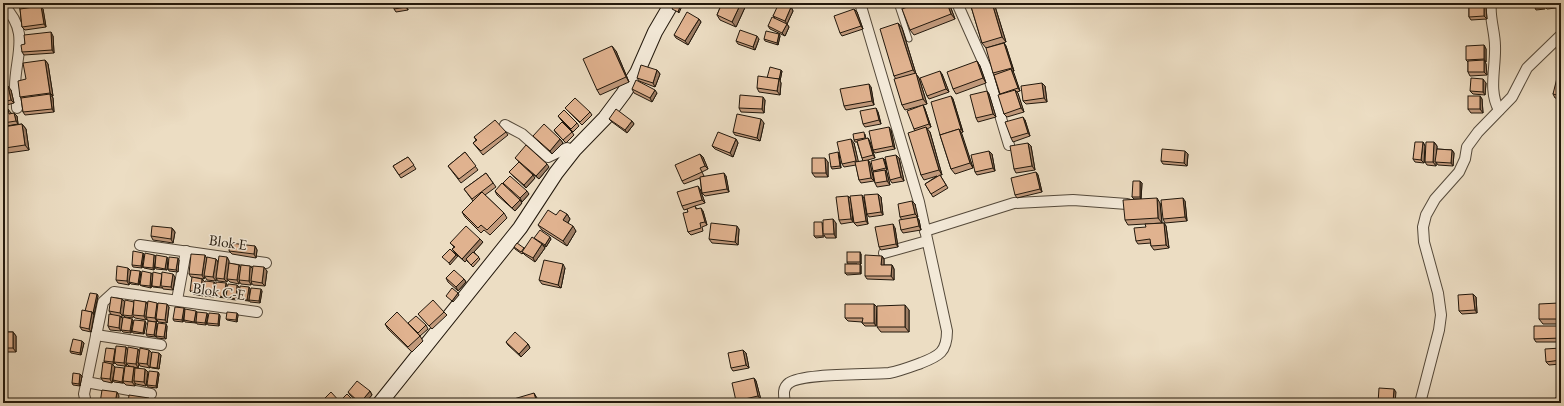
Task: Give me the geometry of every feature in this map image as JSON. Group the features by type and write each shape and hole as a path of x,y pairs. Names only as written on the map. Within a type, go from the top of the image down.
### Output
{"street":[{"path":"380,403 520,228 544,191 574,150 605,118 623,94 637,73 655,32 672,3"},
{"path":"785,403 784,390 788,384 793,381 806,378 891,372 933,358 942,352 947,342 947,331 919,202 860,3"},
{"path":"957,3 986,68 1009,145"},
{"path":"1491,3 1495,46 1493,62 1494,101 1499,110"},
{"path":"3,5 16,22 21,48 15,87 17,108"},
{"path":"1420,403 1439,330 1441,315 1438,293 1424,242 1423,227 1426,215 1435,199 1459,172 1466,159 1467,147 1478,132 1512,97 1527,68 1561,35"},
{"path":"505,125 522,134 548,157 567,148 574,150"},
{"path":"884,253 1014,203 1073,200 1127,204"},
{"name":"Blok E","path":"140,244 266,263"},
{"path":"177,300 186,251"},
{"name":"Blok C-E","path":"96,335 103,302 114,292 257,312"},
{"path":"86,403 84,394 96,335 161,345"},
{"path":"86,382 151,394"}],"lane":[{"path":"897,3 909,39"}],"building":[{"path":"17,3 26,3 18,6"},
{"path":"393,3 405,3 406,7 394,9"},
{"path":"675,3 681,4 678,12 672,9"},
{"path":"722,3 741,3 732,22 717,15"},
{"path":"779,3 791,7 785,21 773,16"},
{"path":"918,3 947,3 951,14 910,30 902,9"},
{"path":"970,3 992,3 1002,37 982,43"},
{"path":"1534,3 1544,3 1544,8 1535,8"},
{"path":"1545,3 1555,3 1555,7 1545,7"},
{"path":"1469,4 1484,4 1484,16 1469,17"},
{"path":"41,6 44,24 22,27 20,9"},
{"path":"854,9 861,26 840,33 834,16"},
{"path":"687,12 699,19 685,41 674,35"},
{"path":"772,17 787,24 782,33 768,26"},
{"path":"898,23 913,70 894,76 880,29"},
{"path":"740,30 757,36 753,47 736,41"},
{"path":"766,31 779,34 777,43 764,39"},
{"path":"51,32 52,50 22,52 21,45 25,44 24,35"},
{"path":"1004,43 1012,68 993,73 986,48"},
{"path":"1484,45 1484,59 1466,60 1466,46"},
{"path":"612,46 626,77 597,90 583,59"},
{"path":"45,60 50,93 20,97 18,81 26,79 23,63"},
{"path":"1484,60 1484,72 1468,72 1468,61"},
{"path":"977,61 983,78 953,89 947,72"},
{"path":"641,65 657,70 653,83 637,78"},
{"path":"770,67 781,70 779,80 767,78"},
{"path":"1011,69 1018,88 1000,94 994,75"},
{"path":"940,71 946,89 927,96 920,78"},
{"path":"916,73 923,99 902,105 894,79"},
{"path":"758,76 779,79 777,91 757,88"},
{"path":"1471,78 1483,79 1483,92 1470,91"},
{"path":"1557,78 1561,79 1561,96 1553,94"},
{"path":"636,80 655,90 650,98 632,89"},
{"path":"1042,83 1044,98 1023,101 1021,86"},
{"path":"869,84 872,101 844,106 840,89"},
{"path":"8,86 11,100 3,102 3,87"},
{"path":"1015,90 1021,108 1004,114 998,95"},
{"path":"987,91 993,114 976,118 970,95"},
{"path":"50,94 52,109 23,112 21,98"},
{"path":"740,95 763,97 762,109 739,108"},
{"path":"951,96 961,129 940,135 931,102"},
{"path":"1468,96 1480,96 1480,109 1468,109"},
{"path":"575,98 590,112 580,122 565,108"},
{"path":"923,105 929,124 914,129 907,111"},
{"path":"876,108 879,120 863,124 860,111"},
{"path":"8,109 9,114 14,113 16,121 3,123 3,110"},
{"path":"616,109 632,121 625,130 609,119"},
{"path":"564,110 577,123 571,129 558,116"},
{"path":"737,114 761,119 757,138 733,132"},
{"path":"1023,117 1028,133 1011,138 1005,122"},
{"path":"495,120 506,132 481,151 473,143 477,140 474,137"},
{"path":"562,122 572,132 563,140 554,130"},
{"path":"22,124 25,145 5,148 3,143 3,127"},
{"path":"544,124 560,139 550,151 533,136"},
{"path":"889,127 893,146 873,150 869,131"},
{"path":"926,127 939,170 921,175 908,133"},
{"path":"959,129 970,163 951,169 940,135"},
{"path":"718,132 736,139 730,153 712,146"},
{"path":"864,132 865,138 854,140 853,134"},
{"path":"868,138 873,155 862,158 857,141"},
{"path":"851,139 856,161 842,164 837,142"},
{"path":"1415,142 1423,142 1421,160 1413,159"},
{"path":"1426,142 1434,142 1433,162 1425,162"},
{"path":"1028,143 1032,166 1014,169 1010,146"},
{"path":"526,145 547,164 536,176 515,158"},
{"path":"1162,149 1185,151 1184,163 1161,161"},
{"path":"1437,149 1452,150 1451,163 1435,162"},
{"path":"989,151 993,168 975,172 971,155"},
{"path":"465,152 476,166 459,179 448,166"},
{"path":"838,152 840,166 831,167 829,154"},
{"path":"700,154 705,166 700,168 702,172 682,181 675,165"},
{"path":"896,155 901,177 890,180 885,157"},
{"path":"408,157 414,165 399,175 393,166"},
{"path":"812,158 825,158 826,173 812,173"},
{"path":"883,158 886,168 873,171 871,161"},
{"path":"868,160 871,178 859,180 855,162"},
{"path":"519,162 533,175 524,185 509,172"},
{"path":"885,170 887,181 875,183 873,172"},
{"path":"1036,172 1040,189 1015,195 1011,178"},
{"path":"486,173 493,183 472,199 464,189"},
{"path":"724,173 727,189 702,193 700,177"},
{"path":"940,175 946,185 931,194 925,184"},
{"path":"510,176 527,191 520,198 503,183"},
{"path":"1133,181 1140,181 1140,197 1132,197"},
{"path":"502,183 520,200 512,208 495,191"},
{"path":"698,186 702,200 682,206 677,192"},
{"path":"482,192 504,213 487,230 481,225 478,228 462,212"},
{"path":"878,194 881,212 867,214 864,195"},
{"path":"862,195 866,221 854,223 850,196"},
{"path":"848,196 851,219 839,220 836,197"},
{"path":"1157,198 1158,218 1125,220 1123,200"},
{"path":"1183,198 1185,217 1163,219 1161,200"},
{"path":"912,201 915,214 900,217 898,204"},
{"path":"695,206 696,209 701,208 705,222 700,223 701,228 688,232 683,213 688,212 687,209"},
{"path":"548,210 556,215 560,210 567,214 563,220 573,226 563,241 538,225"},
{"path":"917,217 919,226 901,230 899,220"},
{"path":"833,219 834,234 823,234 823,220"},
{"path":"814,222 822,222 823,236 814,236"},
{"path":"711,223 737,226 735,242 709,239"},
{"path":"1164,223 1166,245 1151,246 1150,239 1136,241 1134,228 1146,227 1145,224"},
{"path":"893,224 896,244 879,247 875,227"},
{"path":"152,226 172,228 171,239 151,236"},
{"path":"466,226 480,239 462,259 452,249 455,247 450,243"},
{"path":"540,230 550,237 545,245 534,238"},
{"path":"532,237 542,244 533,258 522,252"},
{"path":"230,243 255,246 254,254 229,251"},
{"path":"517,243 524,248 521,252 514,247"},
{"path":"450,249 456,255 449,263 442,257"},
{"path":"133,251 143,253 141,266 132,265"},
{"path":"473,252 479,257 471,265 466,259"},
{"path":"847,252 860,252 860,262 847,262"},
{"path":"145,253 154,255 153,268 143,267"},
{"path":"191,254 205,255 202,275 189,274"},
{"path":"156,255 167,257 165,269 155,267"},
{"path":"865,255 882,256 881,265 892,265 891,276 865,276"},
{"path":"219,256 227,257 224,279 216,278"},
{"path":"169,257 178,258 176,270 168,269"},
{"path":"207,257 216,259 213,277 204,276"},
{"path":"544,260 563,264 558,285 539,280"},
{"path":"229,263 239,265 237,280 227,279"},
{"path":"845,264 860,264 860,273 845,273"},
{"path":"241,265 250,266 249,281 239,280"},
{"path":"117,266 128,268 127,281 116,280"},
{"path":"253,266 264,267 262,283 251,281"},
{"path":"131,270 140,271 138,284 129,282"},
{"path":"454,270 464,279 456,287 446,278"},
{"path":"142,271 151,273 150,286 140,285"},
{"path":"153,272 162,274 160,287 152,286"},
{"path":"162,272 173,274 171,287 161,286"},
{"path":"192,277 202,279 201,292 190,291"},
{"path":"205,281 214,282 213,295 203,294"},
{"path":"216,282 226,283 224,297 215,295"},
{"path":"228,284 237,285 236,299 226,297"},
{"path":"240,286 249,287 247,300 239,299"},
{"path":"251,288 261,289 259,301 249,300"},
{"path":"452,288 458,293 452,301 446,296"},
{"path":"90,293 97,294 93,313 85,311"},
{"path":"1473,294 1475,310 1459,311 1458,295"},
{"path":"111,297 122,299 120,313 109,311"},
{"path":"1558,298 1561,298 1561,323 1558,323 1558,319 1539,319 1539,304 1559,303"},
{"path":"125,300 134,302 132,316 123,315"},
{"path":"134,300 146,302 144,316 133,315"},
{"path":"433,300 444,312 429,326 418,314"},
{"path":"148,301 157,303 155,318 146,317"},
{"path":"158,303 167,304 165,320 156,319"},
{"path":"845,304 874,304 874,323 862,323 863,318 845,318"},
{"path":"905,305 905,327 877,327 877,306"},
{"path":"175,307 184,308 182,320 173,319"},
{"path":"185,309 196,311 194,322 184,320"},
{"path":"82,310 92,312 89,329 80,327"},
{"path":"197,312 207,313 205,323 196,322"},
{"path":"227,312 237,313 236,320 226,319"},
{"path":"397,312 420,336 408,347 385,324"},
{"path":"209,313 219,314 218,324 207,323"},
{"path":"109,314 120,316 119,328 108,326"},
{"path":"416,316 426,325 418,333 408,323"},
{"path":"123,317 132,319 130,331 121,330"},
{"path":"134,320 145,321 143,333 132,331"},
{"path":"148,321 156,322 154,335 146,334"},
{"path":"158,323 166,324 164,337 156,336"},
{"path":"1534,326 1561,326 1561,338 1534,339"},
{"path":"3,332 13,332 13,348 3,348"},
{"path":"515,332 528,344 519,354 506,342"},
{"path":"73,339 82,341 80,353 70,351"},
{"path":"116,346 126,347 124,363 114,362"},
{"path":"128,347 138,349 136,364 126,363"},
{"path":"106,348 115,349 113,362 104,361"},
{"path":"140,348 149,350 147,364 138,363"},
{"path":"1561,348 1561,360 1546,362 1545,349"},
{"path":"743,350 746,365 731,368 728,353"},
{"path":"152,352 159,353 157,368 150,367"},
{"path":"103,362 112,364 110,379 101,378"},
{"path":"125,366 134,367 132,382 123,381"},
{"path":"115,367 124,368 122,382 113,380"},
{"path":"135,368 145,369 144,382 134,381"},
{"path":"149,371 158,372 156,386 147,385"},
{"path":"73,373 80,374 79,384 72,383"},
{"path":"754,378 758,396 736,401 732,383"},
{"path":"357,381 370,391 360,403 348,392"},
{"path":"1379,388 1394,389 1393,403 1378,403"},
{"path":"102,390 117,392 115,403 100,403"},
{"path":"331,392 341,403 320,403"},
{"path":"534,393 537,403 508,403 507,401"},
{"path":"347,394 356,403 343,403 341,400"},
{"path":"129,395 149,398 144,403 128,403"},
{"path":"1561,397 1561,403 1555,403 1555,398"},
{"path":"120,399 128,400 128,403 119,403"}]}
